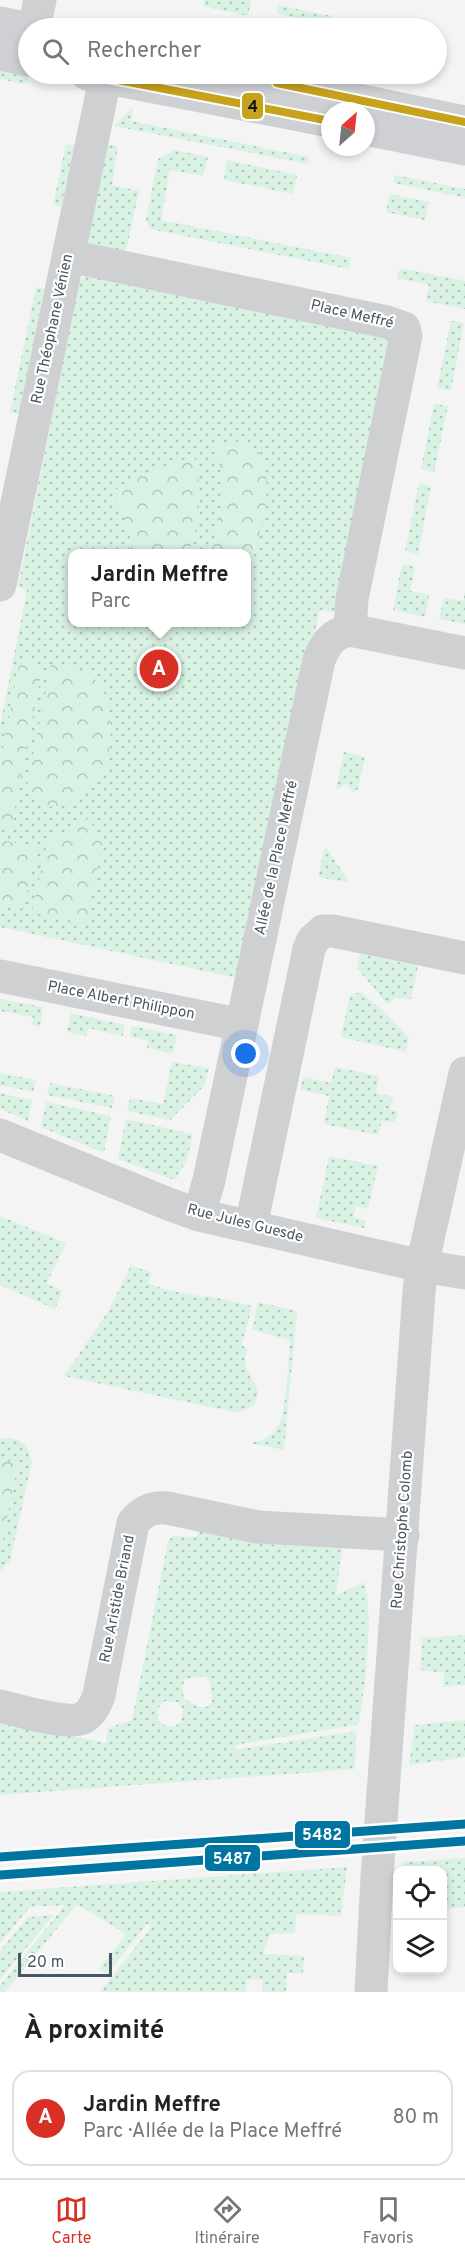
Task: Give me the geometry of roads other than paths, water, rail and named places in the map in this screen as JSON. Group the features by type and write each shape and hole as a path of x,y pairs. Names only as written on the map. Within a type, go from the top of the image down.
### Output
{"main road":[{"path":"0,22 18,26"},
{"path":"0,54 18,58"},
{"path":"143,84 321,120"},
{"path":"279,84 465,122"},
{"path":"375,131 465,149"}],"street":[{"path":"36,18 40,0"},
{"name":"Rue Théophane Vénien","path":"0,585 69,256 98,84"},
{"name":"Place Meffré","path":"69,256 387,322 404,328 406,336 352,599 350,630"},
{"path":"350,630 465,653"},
{"name":"Allée de la Place Meffré","path":"199,1215 209,1180 319,660 326,643 338,633 350,630"},
{"path":"251,1226 309,949 313,940 323,931 333,931 465,958"},
{"name":"Place Albert Philippon","path":"0,976 242,1025"},
{"name":"Rue Christophe Colomb","path":"370,1992 422,1266 465,1073"},
{"name":"Rue Jules Guesde","path":"0,1135 199,1215 422,1266 465,1273"},
{"name":"Rue Aristide Briand","path":"0,1706 67,1720 82,1719 90,1712 99,1695 133,1523 146,1510 157,1507 167,1508 258,1527 286,1530 403,1535"}],"place":[{"name":"Jardin Meffre","path":"159,669"}]}
